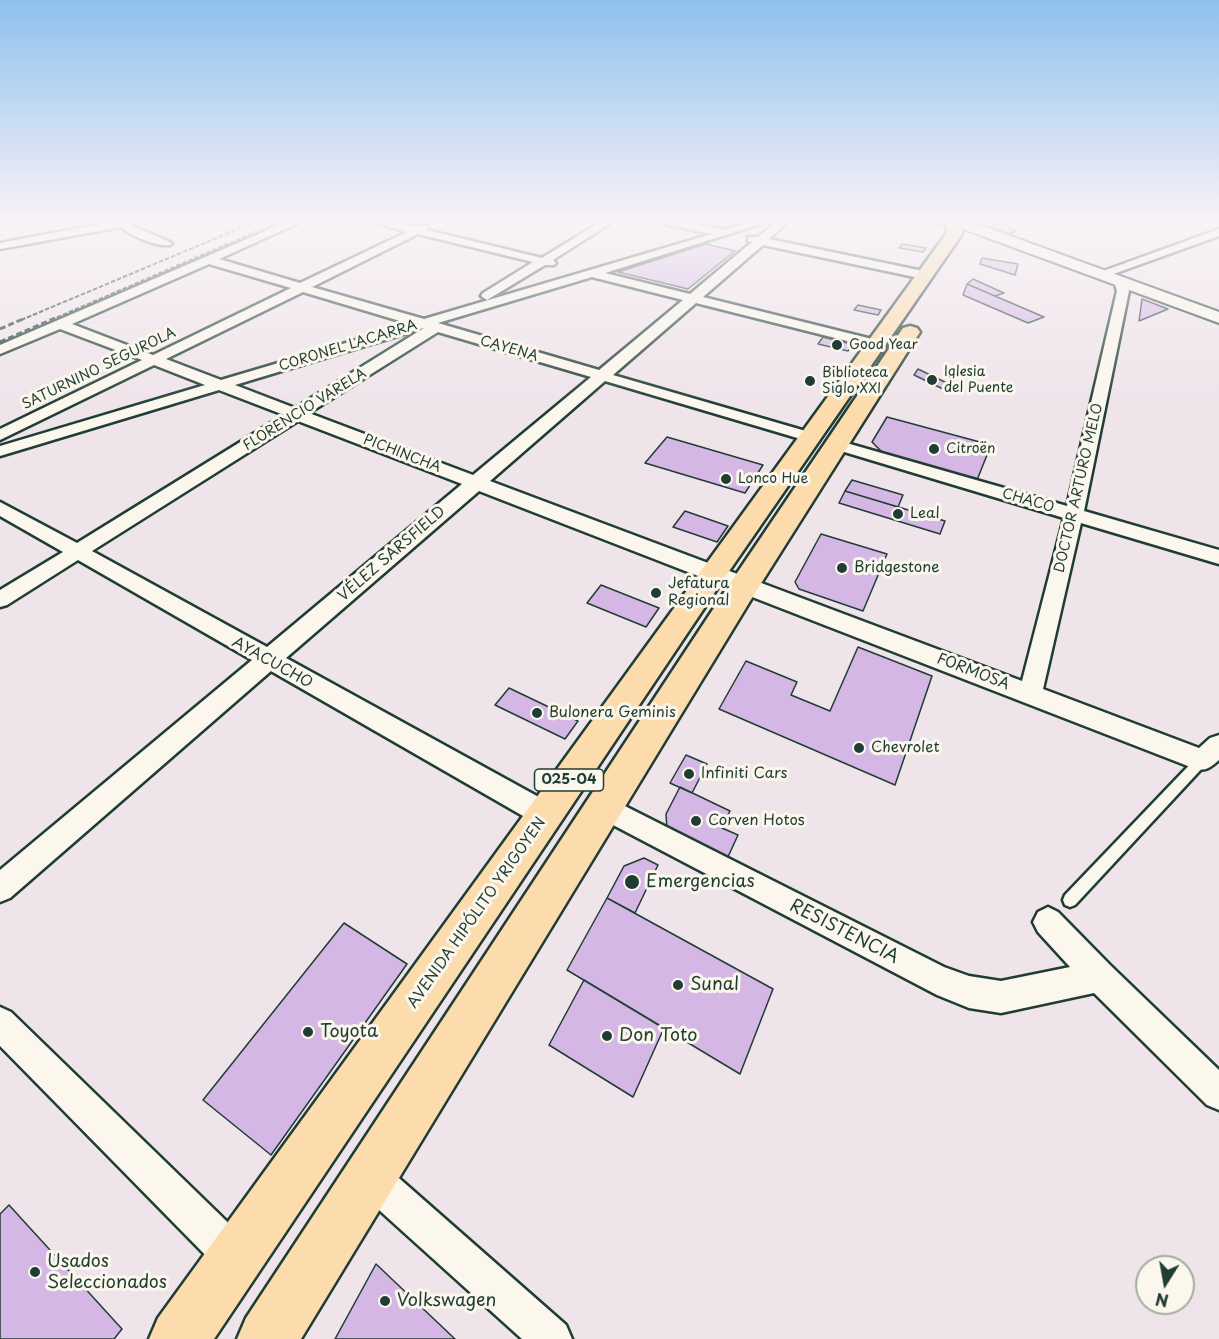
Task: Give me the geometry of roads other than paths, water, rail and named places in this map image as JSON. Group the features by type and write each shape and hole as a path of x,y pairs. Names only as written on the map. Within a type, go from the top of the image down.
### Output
{"main road":[{"name":"AVENIDA HIPÓLITO YRIGOYEN","path":"824,441 875,344 918,283"},
{"name":"AVENIDA HIPÓLITO YRIGOYEN","path":"179,1339 546,815 728,579 938,283"},
{"name":"AVENIDA HIPÓLITO YRIGOYEN","path":"267,1339 371,1178 603,807 728,579"}],"street":[{"path":"0,350 154,283"},
{"name":"CAYENA","path":"288,283 824,441"},
{"name":"SATURNINO SEGUROLA","path":"0,435 307,283"},
{"name":"FLORENCIO VARELA","path":"0,600 298,414 429,325 464,310 507,283"},
{"path":"464,310 555,283"},
{"path":"633,283 875,344"},
{"name":"VÉLEZ SARSFIELD","path":"0,888 712,283"},
{"name":"DOCTOR ARTURO MELO","path":"1030,694 1074,515 1123,291 1121,283"},
{"path":"1127,283 1219,318"},
{"name":"PICHINCHA","path":"60,324 728,579"},
{"name":"CORONEL LACARRA","path":"0,451 429,325"},
{"name":"CHACO","path":"824,441 1219,557"},
{"name":"AYACUCHO","path":"0,508 546,815"},
{"name":"FORMOSA","path":"728,579 1030,694 1210,753"},
{"name":"RESISTENCIA","path":"603,807 937,980 969,992 1001,997 1098,976"},
{"path":"1048,922 1098,976 1219,1093"},
{"path":"0,1023 236,1258"},
{"path":"371,1178 552,1339"}],"lane":[{"path":"1070,900 1210,753"}],"railway":[{"path":"21,320 108,283"},
{"path":"51,320 136,283"},
{"path":"0,329 25,318"},
{"path":"0,342 55,318"}],"place":[{"name":"Good Year","path":"837,345"},
{"name":"Iglesia del Puente","path":"932,380"},
{"name":"Biblioteca Siglo XXI","path":"810,381"},
{"name":"Citroën","path":"934,449"},
{"name":"Lonco Hue","path":"726,479"},
{"name":"Leal","path":"898,514"},
{"name":"Bridgestone","path":"842,568"},
{"name":"Jefatura Regional","path":"656,593"},
{"name":"Bulonera Geminis","path":"537,713"},
{"name":"Chevrolet","path":"859,748"},
{"name":"Infiniti Cars","path":"689,774"},
{"name":"Corven Hotos","path":"696,821"},
{"name":"Emergencias","path":"632,882"},
{"name":"Sunal","path":"678,985"},
{"name":"Toyota","path":"308,1032"},
{"name":"Don Toto","path":"607,1036"},
{"name":"Usados Seleccionados","path":"35,1272"},
{"name":"Volkswagen","path":"385,1301"}]}
